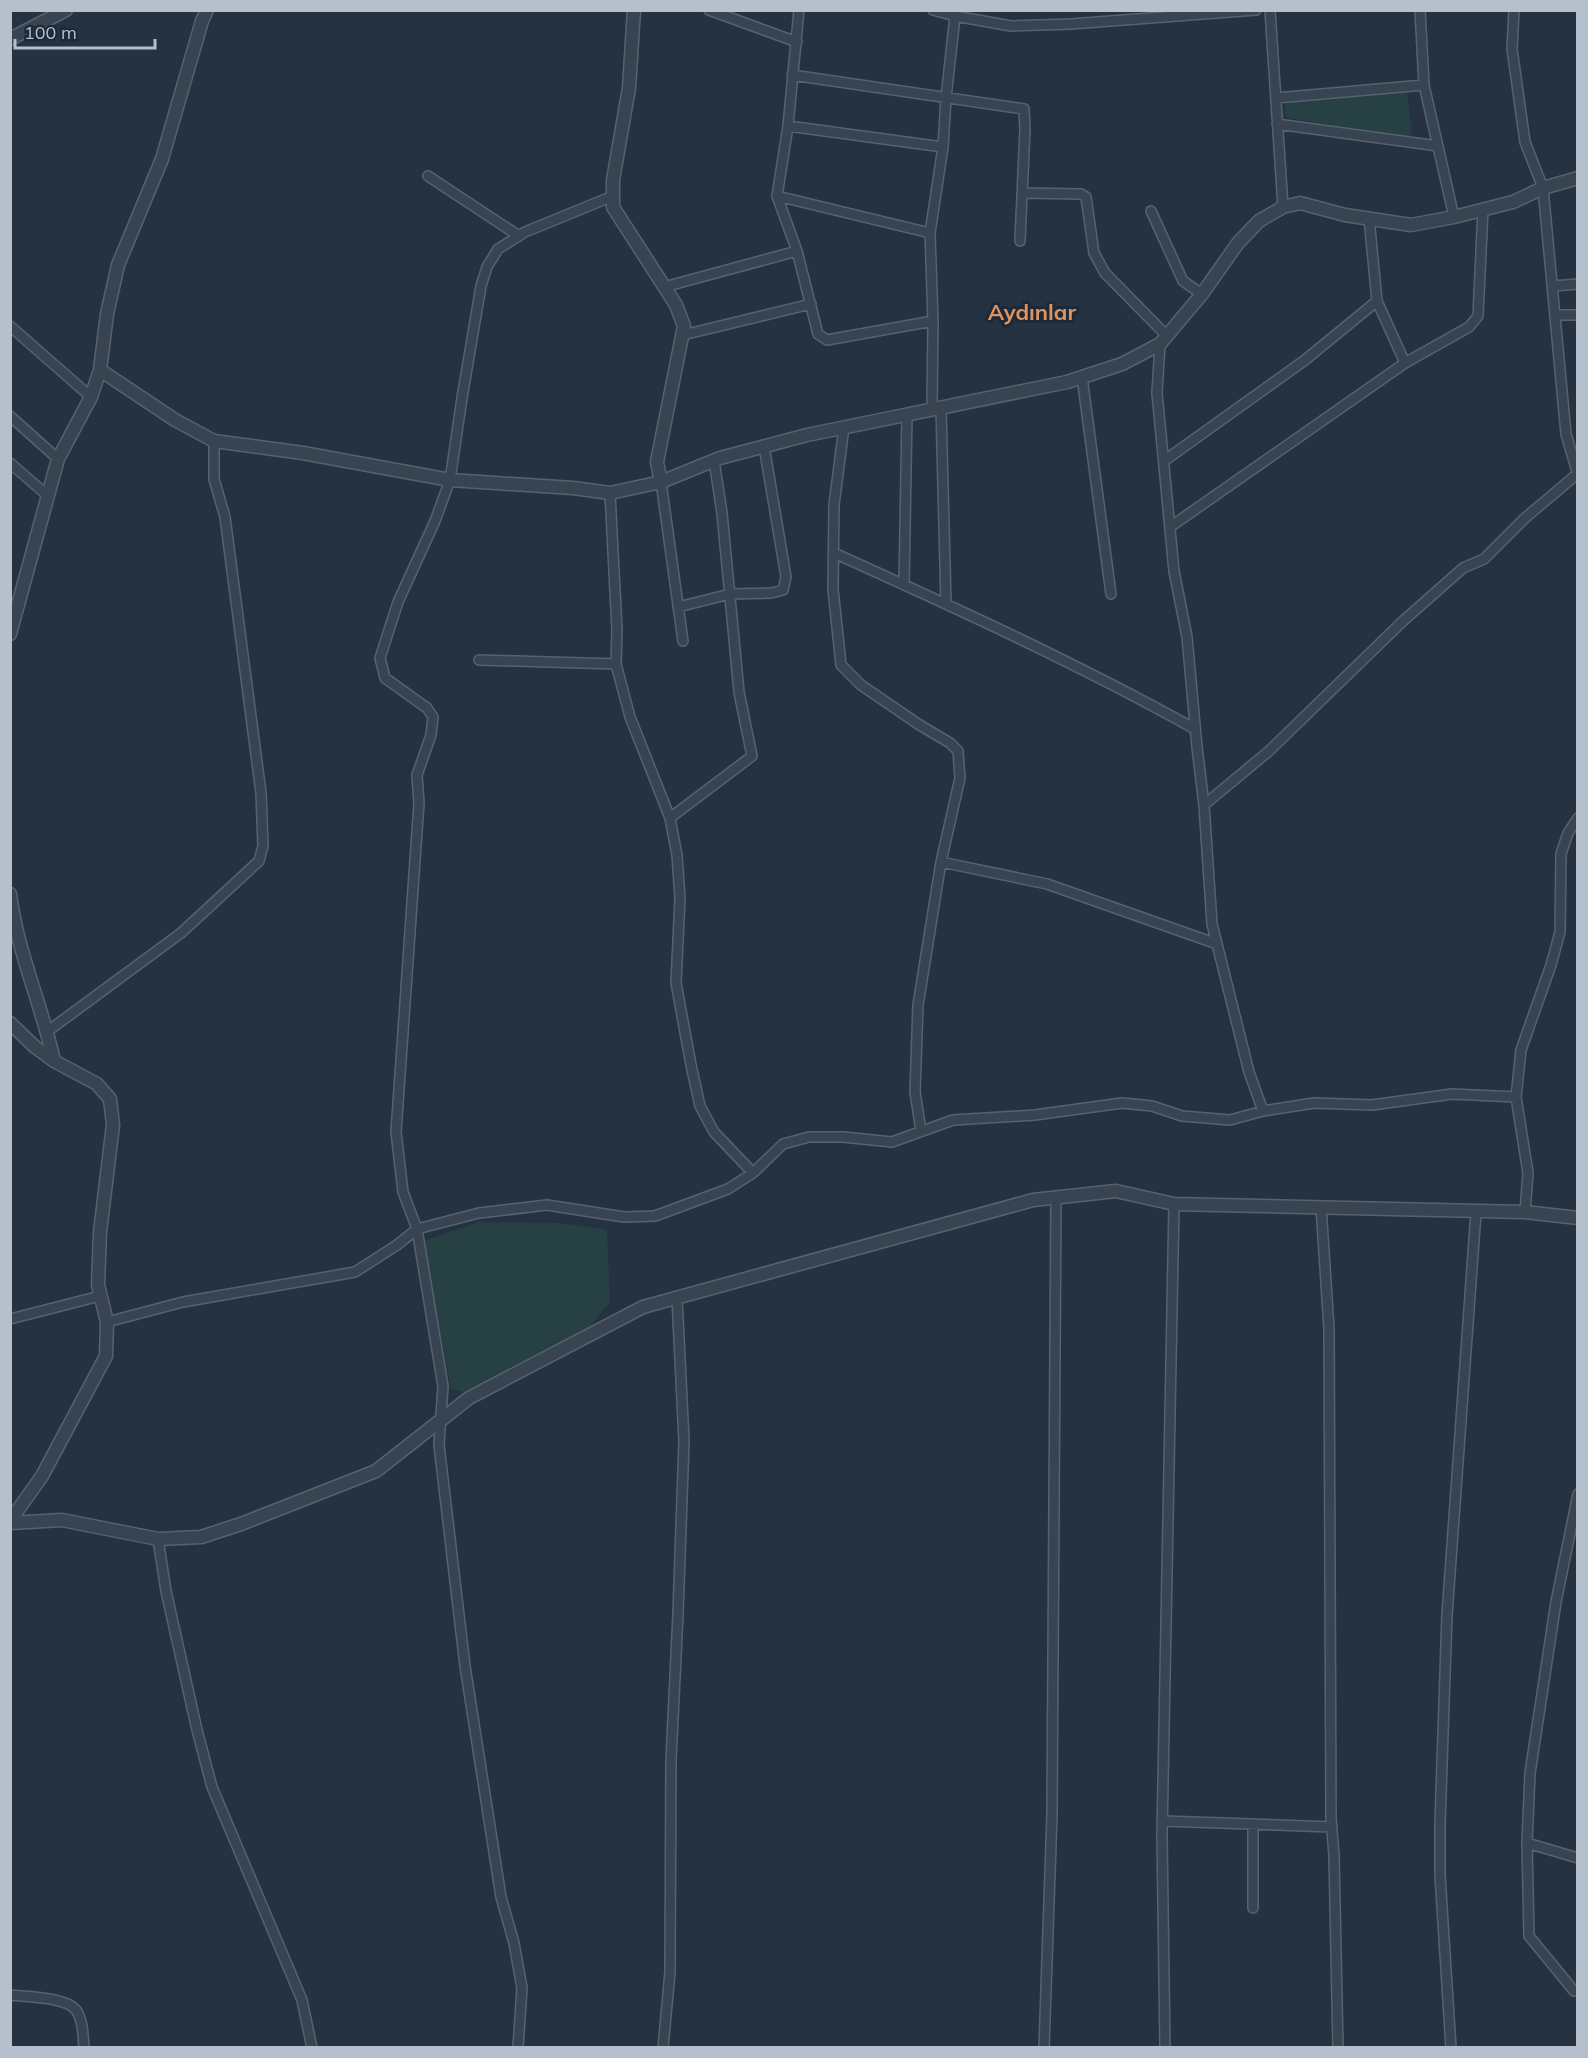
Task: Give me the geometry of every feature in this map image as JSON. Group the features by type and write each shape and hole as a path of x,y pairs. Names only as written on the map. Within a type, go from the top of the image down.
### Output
{"street":[{"path":"10,39 66,10"},
{"path":"10,634 58,459 91,397 100,370 107,314 118,264 162,159 207,10"},
{"path":"634,10 629,88 613,180 613,196 614,207 676,305 684,326 657,462 662,482 683,641"},
{"path":"709,10 797,42"},
{"path":"799,10 788,126 777,196 796,251 818,334 827,340 933,321"},
{"path":"933,10 1011,26 1071,24 1256,10"},
{"path":"1270,10 1283,207"},
{"path":"1420,10 1424,85 1454,217"},
{"path":"1204,805 1269,751 1403,621 1463,568 1484,559 1525,518 1577,475 1566,434 1543,188 1525,142 1512,49 1514,10"},
{"path":"946,604 930,233 943,147 946,98 956,16"},
{"path":"792,75 1024,109 1020,241"},
{"path":"1276,98 1424,85"},
{"path":"1277,124 1438,146"},
{"path":"788,126 943,147"},
{"path":"428,176 519,236"},
{"path":"100,370 175,420 214,441 303,453 450,480 573,488 610,493 662,482 714,460 764,446 844,426 1067,382 1122,364 1164,340 1202,294 1238,243 1259,221 1283,207 1300,204 1411,225 1512,202 1543,188 1578,178"},
{"path":"1022,193 1086,196 1094,253 1105,273 1164,340 1157,393 1174,571 1187,637 1204,805 1212,924 1249,1072 1263,1111"},
{"path":"518,2048 522,1988 514,1943 501,1897 465,1666 439,1445 443,1386 417,1229 404,1192 396,1132 419,803 417,775 430,735 433,717 427,708 385,678 380,658 398,602 435,521 450,480 481,286 487,267 498,249 519,236 613,196"},
{"path":"777,196 930,233"},
{"path":"1170,527 1406,363 1469,327 1478,315 1483,209"},
{"path":"1151,210 1183,281 1202,294"},
{"path":"1370,218 1377,301 1406,363"},
{"path":"664,287 796,251"},
{"path":"1553,285 1578,284"},
{"path":"1164,461 1305,360 1377,301"},
{"path":"683,335 811,304"},
{"path":"1556,315 1578,315"},
{"path":"10,326 91,397"},
{"path":"1082,377 1111,594"},
{"path":"904,585 907,414"},
{"path":"10,416 58,459"},
{"path":"844,426 834,505 833,589 841,665 861,685 950,743 958,751 960,778 940,862 918,1005 915,1092 921,1131"},
{"path":"48,1031 181,933 259,861 263,846 261,793 225,517 214,479 214,441"},
{"path":"678,607 730,594 771,593 783,590 786,577 764,446"},
{"path":"670,818 752,756 739,692 714,460"},
{"path":"10,463 47,495"},
{"path":"610,493 617,630 616,664 630,717 670,818 677,855 680,898 676,982 700,1106 714,1132 753,1173"},
{"path":"834,554 946,604 1125,690 1195,729"},
{"path":"479,660 616,664"},
{"path":"1526,1212 1528,1173 1516,1097 1521,1050 1551,965 1560,932 1561,854 1568,833 1578,819"},
{"path":"940,862 1047,884 1217,944"},
{"path":"10,894 14,921 48,1031 54,1061"},
{"path":"10,1023 35,1047 54,1061 97,1084 110,1099 113,1125 100,1232 98,1285 107,1322 106,1356 42,1476 10,1522"},
{"path":"107,1322 183,1302 355,1272 417,1229 479,1213 547,1205 624,1217 655,1216 728,1189 753,1173 783,1144 809,1137 843,1137 892,1142 953,1120 1035,1115 1122,1103 1152,1106 1182,1116 1230,1120 1263,1111 1314,1103 1372,1105 1452,1094 1516,1097"},
{"path":"10,1522 62,1520 158,1539 201,1538 376,1471 469,1398 642,1307 1033,1200 1116,1191 1174,1204 1526,1212 1578,1218"},
{"path":"1044,2048 1052,1814 1056,1197"},
{"path":"1166,2048 1162,1835 1174,1204"},
{"path":"1321,1206 1329,1329 1332,1827 1338,2048"},
{"path":"1451,2048 1440,1875 1442,1777 1447,1615 1476,1212"},
{"path":"10,1319 100,1296"},
{"path":"663,2048 670,1972 671,1760 684,1441 676,1298"},
{"path":"1574,1991 1529,1936 1527,1843 1530,1773 1556,1602 1578,1494"},
{"path":"158,1539 166,1591 212,1787 302,2000 312,2048"},
{"path":"1163,1821 1332,1827"},
{"path":"1253,1824 1253,1908"},
{"path":"1527,1843 1578,1858"},
{"path":"10,1995 64,2001 75,2010 83,2029 84,2048"}],"green space":[{"path":"1404,89 1407,92 1412,133 1409,138 1288,118 1285,115 1286,99"},
{"path":"479,1222 559,1223 607,1230 610,1302 587,1330 462,1392 451,1388 423,1241"}],"district":[{"name":"Aydınlar","path":"1032,312"}]}
